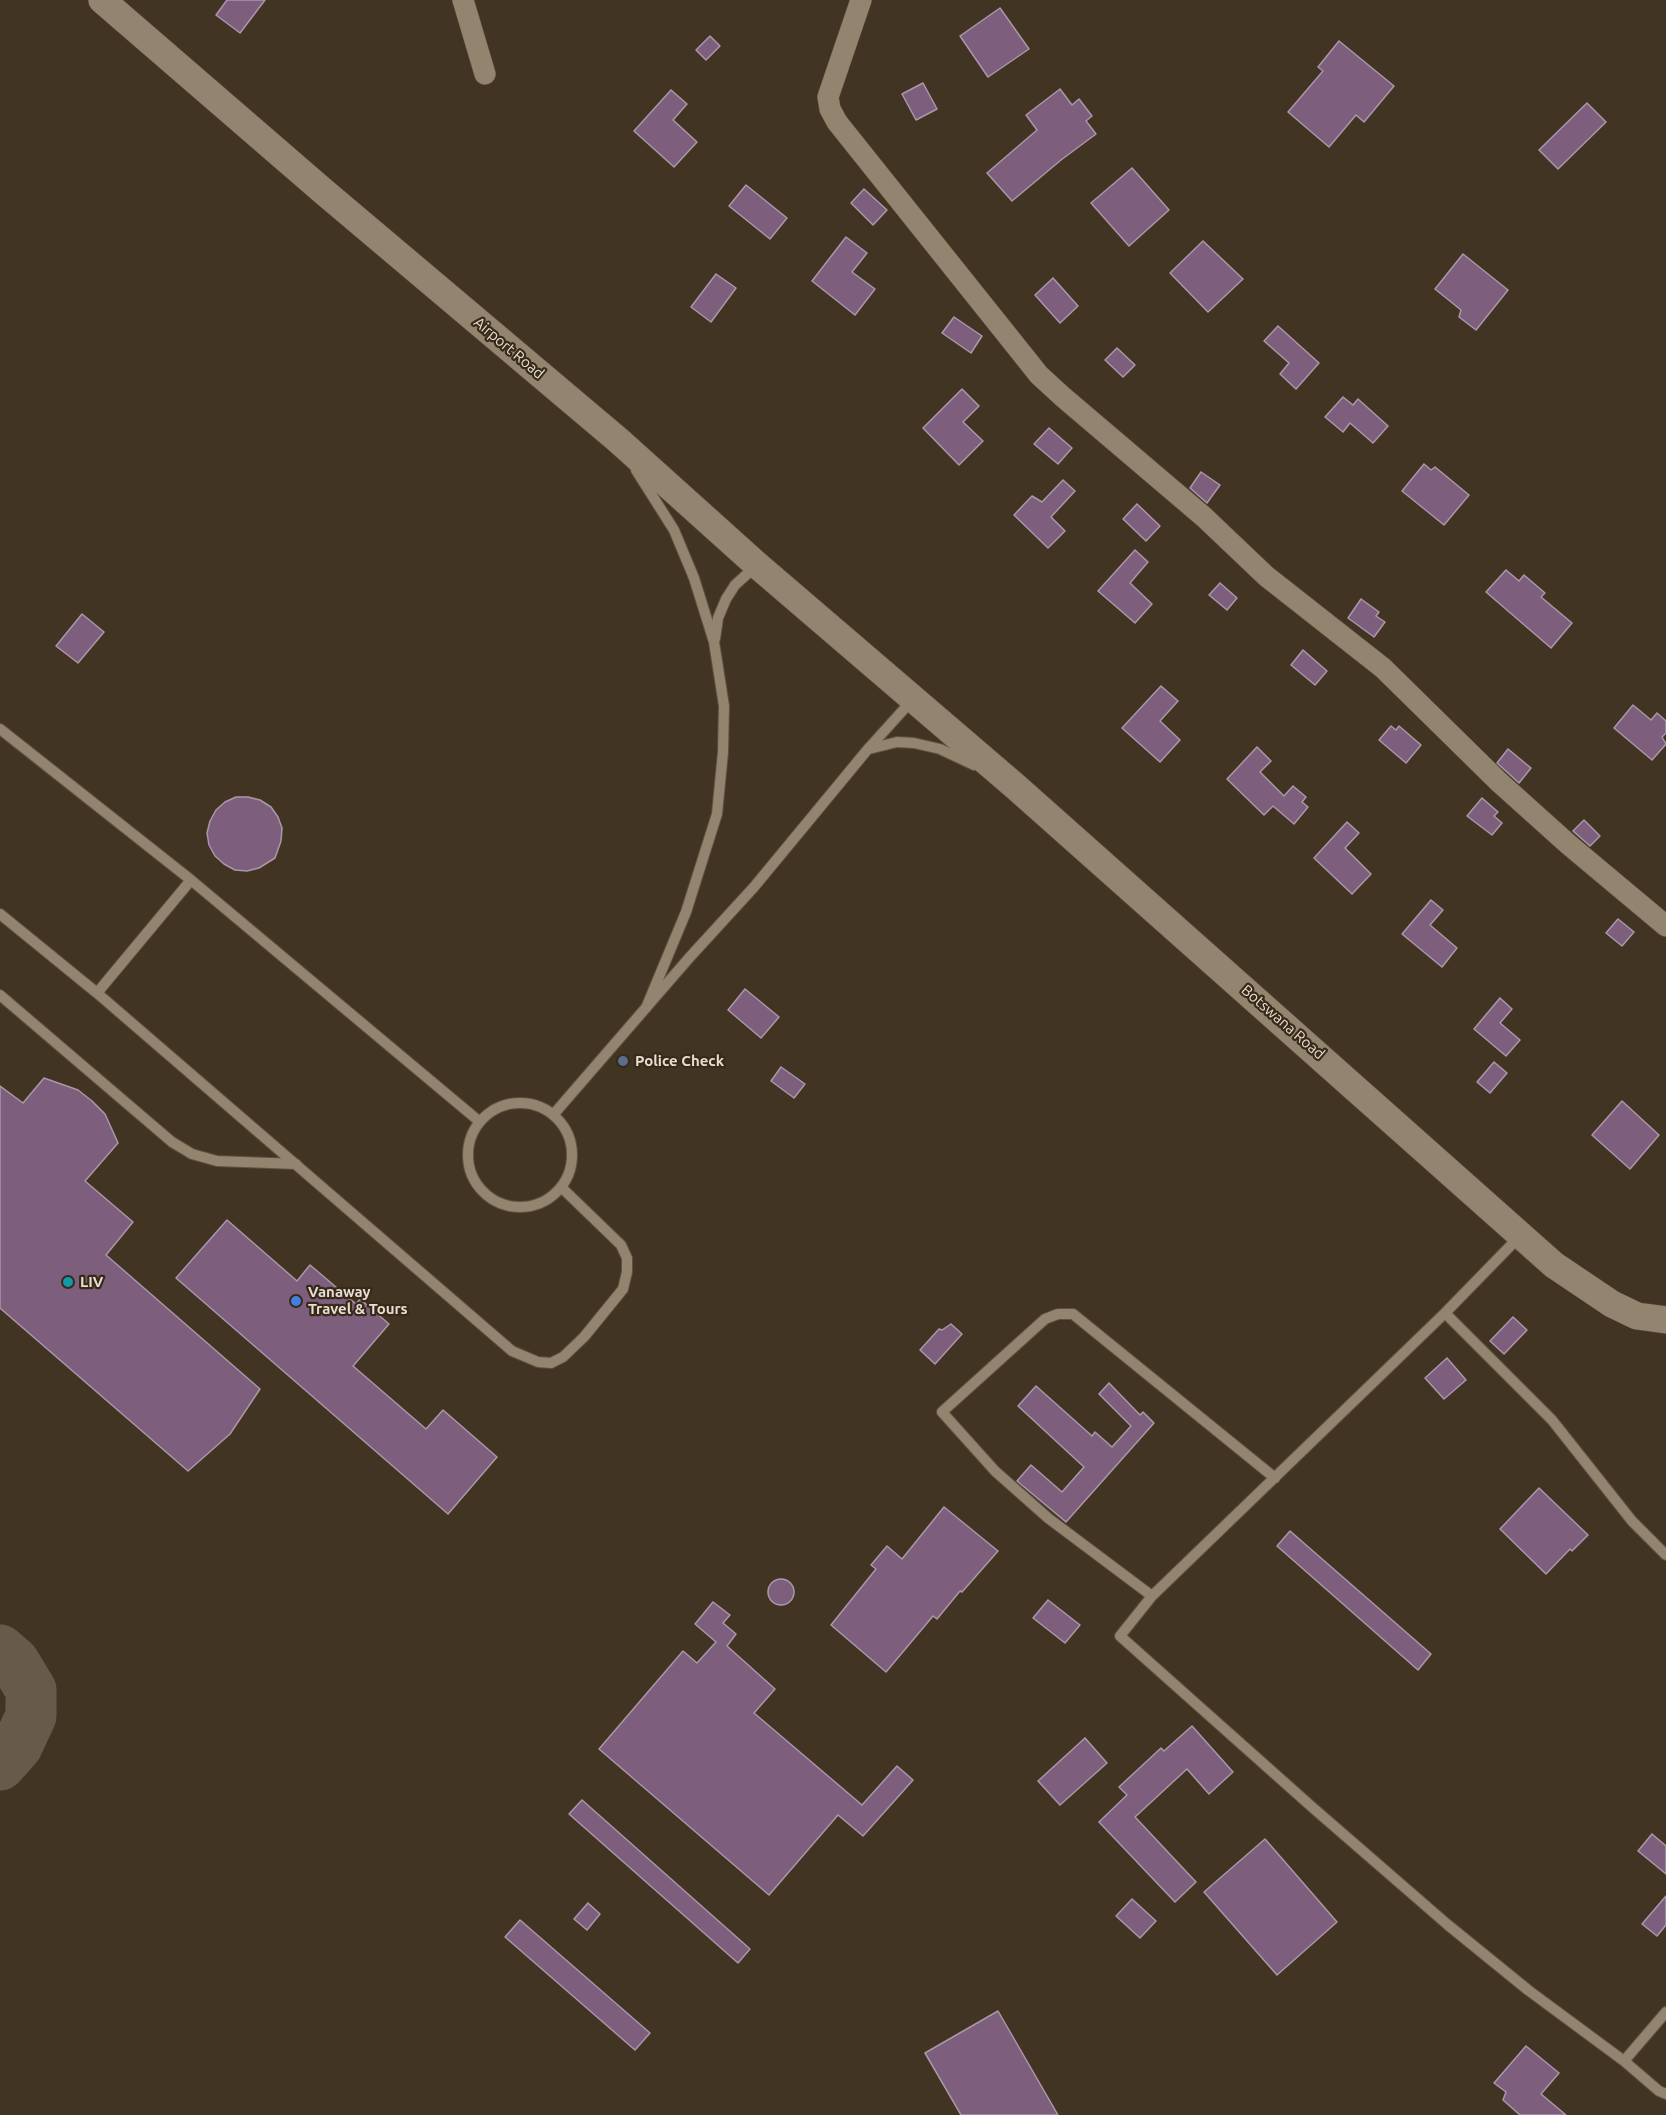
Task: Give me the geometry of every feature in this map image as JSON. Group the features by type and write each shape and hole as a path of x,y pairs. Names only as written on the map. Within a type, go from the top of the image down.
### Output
{"street":[{"name":"Airport Road","path":"102,0 618,441 757,565 914,698"},
{"path":"463,0 485,74"},
{"path":"861,0 828,97 830,109 837,122 1039,375 1198,511 1266,576 1383,668 1499,782 1568,844 1666,926"},
{"name":"Botswana Road","path":"914,698 1554,1265 1612,1304 1637,1316 1666,1320"}],"lane":[{"path":"618,441 674,530 694,578 714,642 724,706 723,752 717,813 686,912 646,1008"},
{"path":"714,642 718,618 726,599 735,585 757,565"},
{"path":"553,1115 689,958 754,887 868,749 914,698"},
{"path":"0,729 191,880 480,1122"},
{"path":"868,749 897,742 940,749 1016,787"},
{"path":"97,993 191,880"},
{"path":"0,914 97,993 512,1351 538,1362 550,1363 563,1357 584,1337 623,1289 627,1272 627,1258 621,1245 561,1187"},
{"path":"0,995 172,1142 192,1154 217,1161 296,1164"},
{"path":"524,1103 539,1107 553,1115 562,1125 572,1149 570,1169 561,1187 548,1199 531,1206 513,1206 495,1201 480,1189 471,1174 467,1155 471,1137 480,1122 492,1111 507,1104 524,1103"},
{"path":"1521,1234 1445,1313 1152,1596 1120,1636 1448,1925 1528,1990 1624,2061 1659,2091 1666,2094"},
{"path":"1445,1313 1552,1420 1632,1521 1666,1555"},
{"path":"1152,1596 1048,1518 995,1471 942,1412 1045,1319 1058,1314 1073,1314 1275,1478"},
{"path":"1624,2061 1666,2012"}],"building":[{"path":"227,0 265,0 240,33 216,15"},
{"path":"1000,8 1029,49 988,77 960,36"},
{"path":"710,36 720,46 706,60 696,50"},
{"path":"1339,41 1394,86 1364,122 1356,115 1329,147 1288,112 1323,71 1318,67"},
{"path":"923,83 937,109 916,120 902,94"},
{"path":"1060,89 1072,105 1079,99 1092,116 1086,121 1096,134 1012,201 987,173 1037,130 1026,115"},
{"path":"671,90 687,104 673,120 697,142 674,167 634,131"},
{"path":"1587,103 1606,122 1558,169 1539,150"},
{"path":"1132,168 1169,210 1129,246 1091,203"},
{"path":"746,185 787,218 770,239 729,206"},
{"path":"864,189 887,210 873,225 851,203"},
{"path":"846,237 867,253 852,272 875,289 855,315 812,281"},
{"path":"1203,241 1243,279 1208,312 1170,273"},
{"path":"1463,254 1508,290 1476,330 1459,317 1461,310 1435,289"},
{"path":"716,274 736,288 711,322 691,307"},
{"path":"1053,278 1078,306 1060,323 1035,295"},
{"path":"954,317 982,336 971,353 942,333"},
{"path":"1278,326 1319,363 1296,389 1280,374 1289,363 1264,341"},
{"path":"1117,348 1135,365 1123,377 1105,360"},
{"path":"962,389 979,406 963,422 983,441 959,465 923,428"},
{"path":"1343,397 1353,405 1358,399 1388,426 1373,443 1350,423 1343,432 1325,417"},
{"path":"1049,428 1072,448 1058,464 1034,444"},
{"path":"1424,464 1431,470 1435,467 1469,495 1444,525 1402,491"},
{"path":"1201,472 1220,485 1207,503 1190,488"},
{"path":"1063,480 1075,491 1051,517 1065,531 1048,548 1014,515 1032,496 1042,502"},
{"path":"1137,504 1160,526 1146,541 1123,519"},
{"path":"1135,550 1148,562 1130,583 1152,604 1135,623 1098,591"},
{"path":"1506,570 1519,581 1524,575 1545,593 1541,597 1572,623 1551,648 1486,592"},
{"path":"1220,583 1237,598 1227,610 1209,595"},
{"path":"1361,599 1379,612 1376,616 1385,622 1374,637 1348,618"},
{"path":"82,614 104,632 78,663 56,646"},
{"path":"1303,650 1327,671 1315,685 1291,665"},
{"path":"1161,686 1178,701 1160,721 1180,740 1160,762 1122,728"},
{"path":"1633,705 1651,720 1657,713 1666,721 1666,733 1662,737 1666,744 1652,760 1614,728"},
{"path":"1391,726 1396,730 1399,726 1421,745 1406,763 1379,740"},
{"path":"1257,747 1271,761 1260,772 1284,796 1293,786 1306,797 1302,802 1308,807 1294,824 1273,806 1264,815 1227,779"},
{"path":"1508,749 1531,768 1519,783 1497,763"},
{"path":"236,797 260,800 271,807 282,828 281,841 275,858 259,868 247,871 235,870 215,856 209,845 207,833 216,810 225,802"},
{"path":"1482,798 1498,812 1494,816 1502,823 1492,835 1467,816"},
{"path":"1584,820 1600,836 1590,846 1573,831"},
{"path":"1347,822 1359,833 1345,848 1371,874 1352,894 1314,858"},
{"path":"1431,900 1443,910 1430,925 1457,948 1442,967 1402,934"},
{"path":"1618,919 1634,932 1622,946 1606,933"},
{"path":"745,989 779,1017 761,1038 728,1010"},
{"path":"1500,998 1512,1009 1500,1023 1520,1040 1506,1056 1474,1029"},
{"path":"1494,1062 1507,1073 1490,1093 1477,1082"},
{"path":"781,1067 805,1084 794,1098 771,1081"},
{"name":"LIV","path":"44,1078 78,1090 92,1101 105,1114 118,1143 85,1181 133,1222 106,1255 260,1389 230,1434 188,1471 0,1308 0,1086 23,1103"},
{"path":"1622,1101 1659,1135 1630,1169 1592,1135"},
{"path":"227,1220 297,1281 310,1265 356,1304 360,1299 389,1324 353,1366 426,1429 443,1410 497,1457 448,1514 176,1278"},
{"path":"1513,1317 1527,1330 1504,1354 1490,1341"},
{"path":"951,1324 962,1334 935,1364 920,1350 939,1329 942,1330"},
{"path":"1447,1358 1466,1380 1444,1399 1425,1378"},
{"path":"1109,1383 1140,1415 1143,1412 1154,1423 1066,1522 1017,1481 1031,1465 1062,1492 1084,1467 1018,1406 1036,1386 1092,1436 1095,1432 1112,1447 1131,1426 1099,1394"},
{"path":"1539,1488 1588,1535 1572,1551 1570,1549 1546,1574 1500,1529"},
{"path":"944,1507 998,1551 937,1619 933,1616 886,1672 831,1625 876,1569 871,1565 887,1546 902,1559"},
{"path":"1290,1531 1431,1654 1418,1670 1277,1546"},
{"path":"781,1579 790,1583 794,1592 790,1601 781,1605 772,1601 768,1592 772,1583"},
{"path":"1048,1600 1080,1625 1065,1643 1033,1618"},
{"path":"713,1602 730,1615 723,1623 736,1634 727,1646 775,1689 754,1713 862,1805 897,1766 913,1780 863,1836 838,1815 769,1895 599,1749 683,1651 697,1663 716,1642 695,1624"},
{"path":"1192,1726 1233,1772 1209,1794 1187,1769 1135,1817 1196,1882 1175,1902 1099,1822 1127,1795 1119,1787 1161,1748 1164,1751"},
{"path":"1085,1738 1107,1763 1060,1805 1038,1781"},
{"path":"582,1800 750,1949 738,1963 569,1814"},
{"path":"1652,1834 1666,1846 1666,1874 1638,1851"},
{"path":"1265,1839 1337,1922 1277,1975 1204,1892"},
{"path":"1666,1896 1666,1925 1657,1936 1642,1924"},
{"path":"1132,1899 1156,1921 1140,1938 1116,1916"},
{"path":"588,1903 600,1914 587,1930 574,1919"},
{"path":"520,1920 650,2033 635,2050 505,1937"},
{"path":"998,2011 1058,2115 961,2115 925,2053"},
{"path":"1526,2046 1559,2073 1541,2094 1566,2115 1520,2115 1503,2100 1506,2092 1494,2083"}],"taxiway":[{"path":"0,1650 14,1662 31,1690 31,1716 17,1746 0,1765"}],"place":[{"name":"Police Check","path":"623,1061"},
{"name":"LIV","path":"68,1282"},
{"name":"Vanaway Travel & Tours","path":"296,1301"}]}
